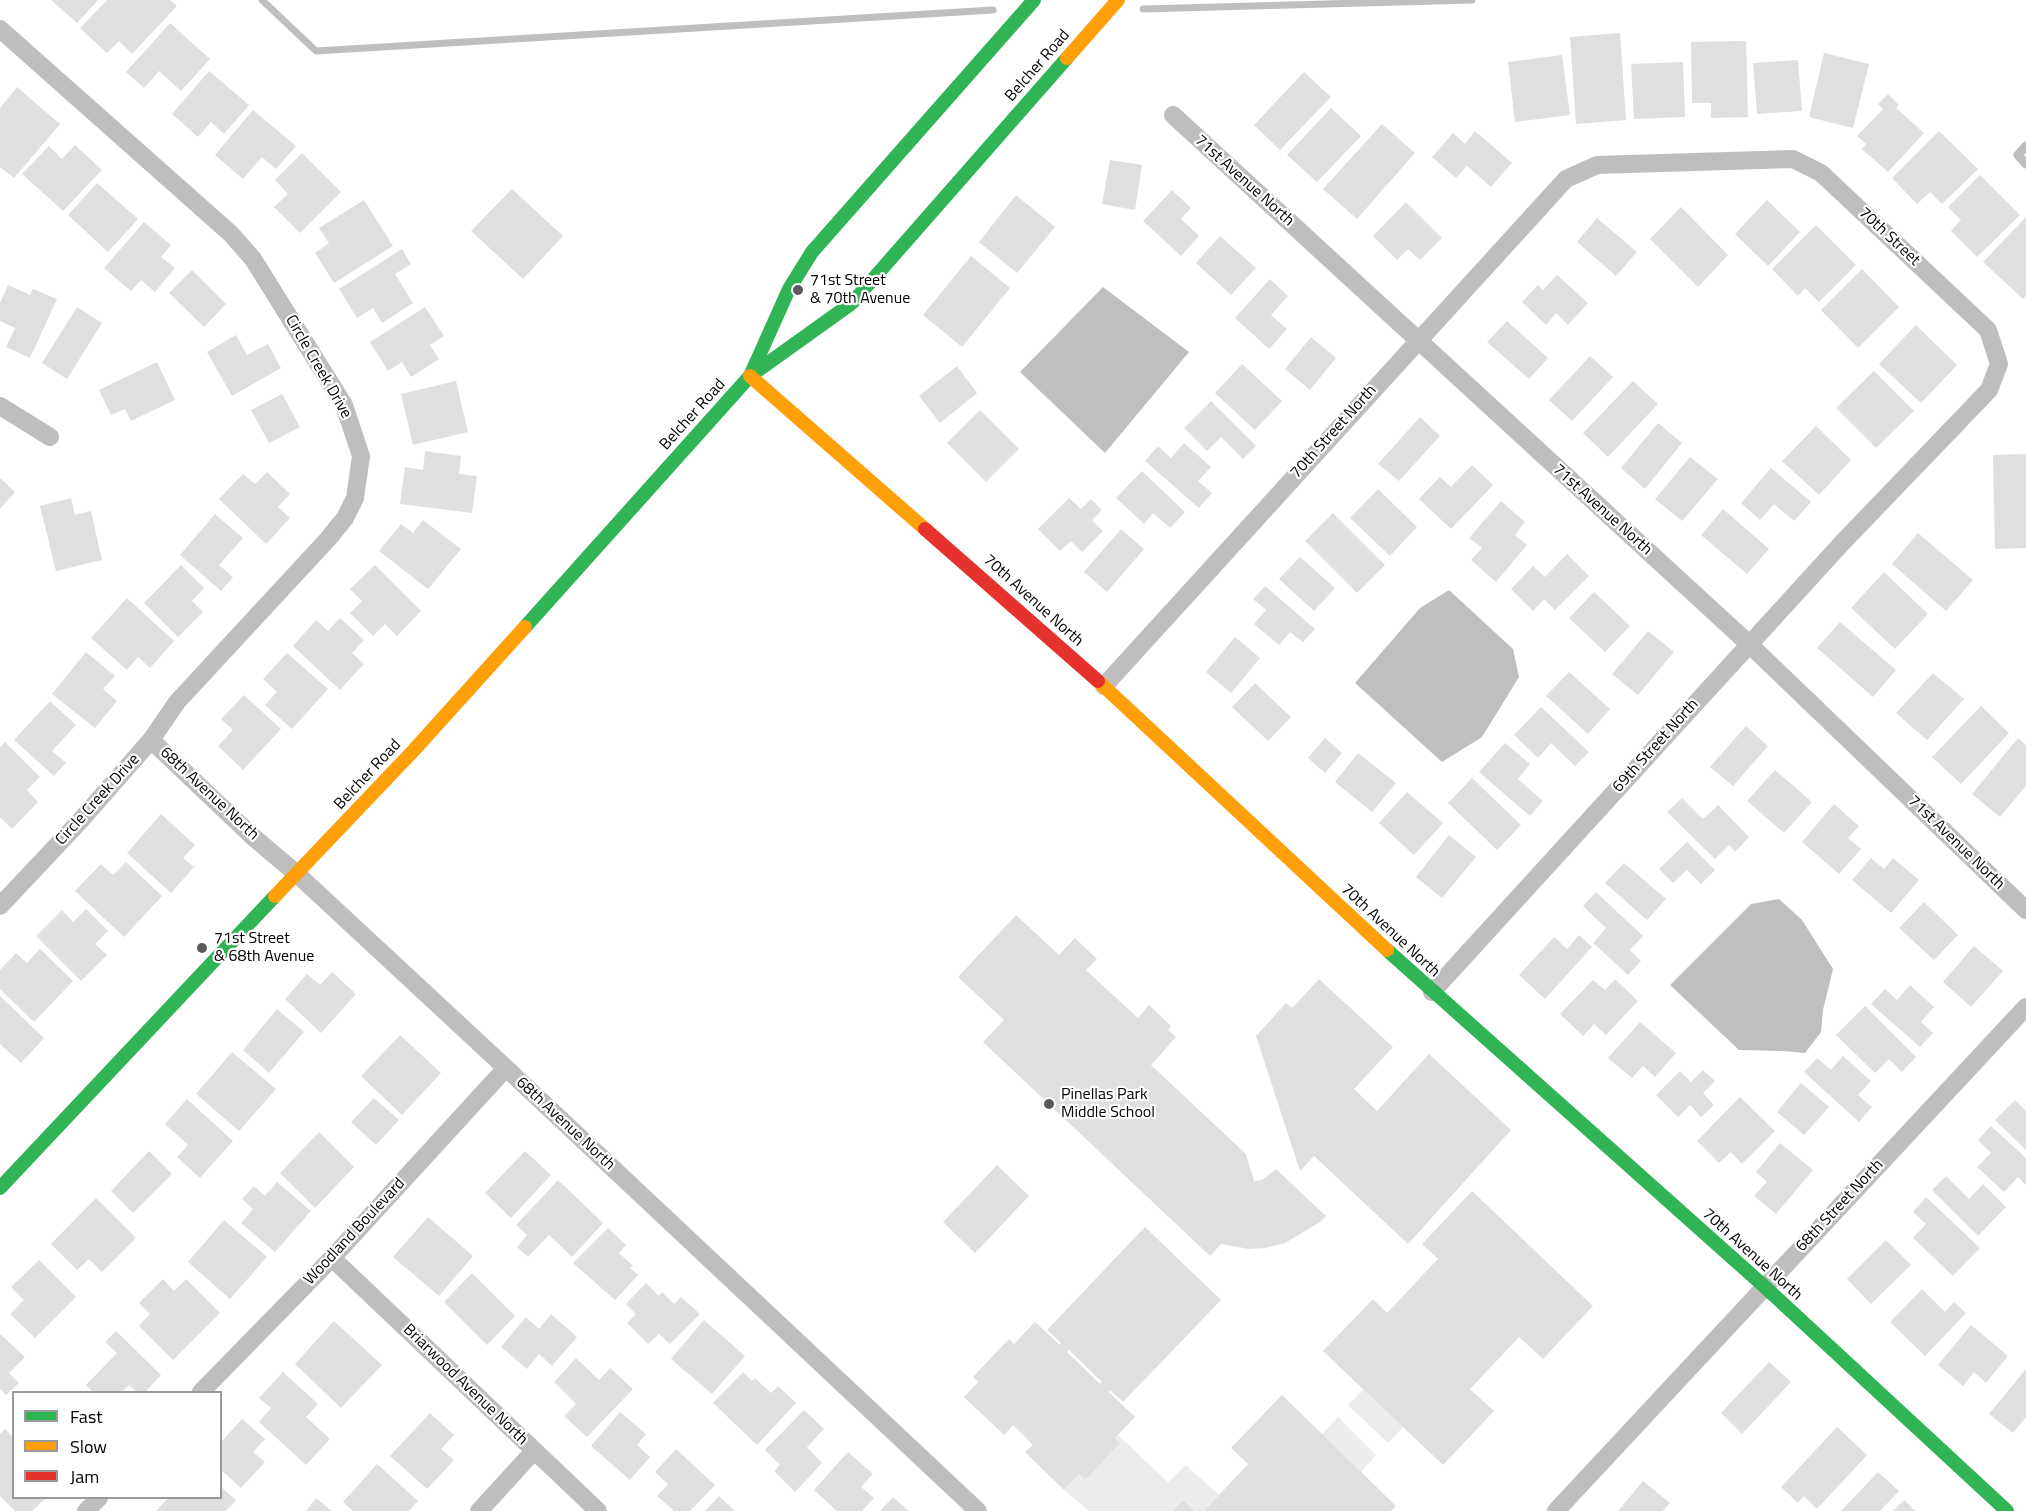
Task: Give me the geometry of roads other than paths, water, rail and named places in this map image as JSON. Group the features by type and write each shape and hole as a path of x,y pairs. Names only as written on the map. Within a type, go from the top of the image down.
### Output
{"main road":[{"name":"Belcher Road","path":"750,376 789,289 812,252 1034,0"},
{"name":"Belcher Road","path":"0,1188 414,750 750,376 852,303 1118,0"},
{"name":"70th Avenue North","path":"750,376 1104,686 1432,992 1765,1287 2007,1511"}],"street":[{"name":"Circle Creek Drive","path":"0,906 80,821 151,740 177,702 345,518 355,498 361,456 344,405 253,259 231,234 2,34"},
{"name":"71st Avenue North","path":"1173,115 1749,644 2026,910"},
{"name":"70th Street","path":"1566,180 1597,165 1793,159 1821,173 1988,330 1999,364 1989,390 1881,502"},
{"name":"70th Street North","path":"1104,686 1566,180"},
{"path":"0,406 50,437"},
{"name":"69th Street North","path":"1432,992 1881,502"},
{"name":"68th Avenue North","path":"151,740 252,836 297,874 506,1068 978,1511"},
{"name":"68th Street North","path":"1556,1511 2026,1007"},
{"name":"Woodland Boulevard","path":"202,1391 332,1258 506,1068"},
{"name":"Briarwood Avenue North","path":"332,1258 598,1511"},
{"path":"479,1511 534,1451"},
{"path":"86,1511 97,1499"}],"lane":[{"path":"2026,146 2018,155 2026,164"}],"waterway":[{"path":"262,0 316,51 993,10"},
{"path":"1143,9 1472,0"}],"place":[{"name":"71st Street & 70th Avenue","path":"798,290"},
{"name":"71st Street & 68th Avenue","path":"202,948"},
{"name":"Pinellas Park Middle School","path":"1049,1104"}]}
